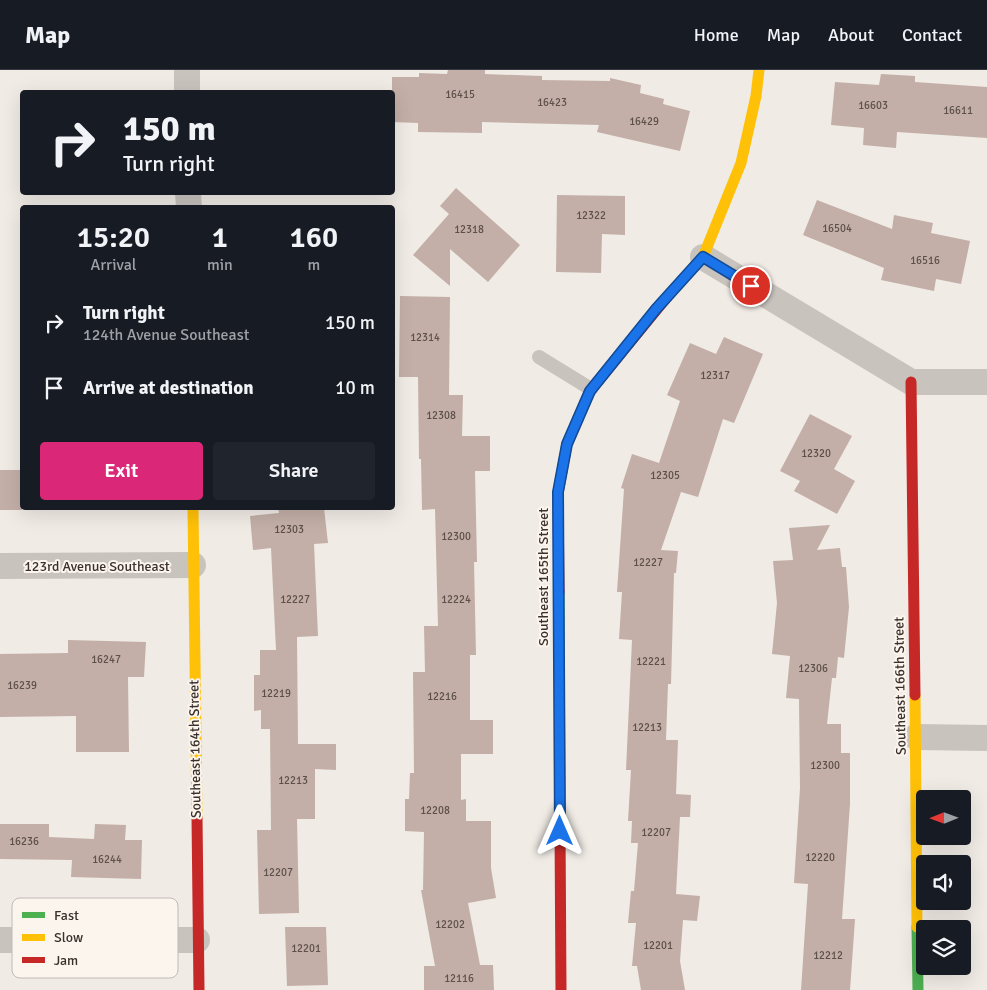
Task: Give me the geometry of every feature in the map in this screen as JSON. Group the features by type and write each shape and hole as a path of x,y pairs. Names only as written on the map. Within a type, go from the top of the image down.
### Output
{"street":[{"path":"187,70 187,90"},
{"name":"Southeast 165th Street","path":"561,990 558,492 567,444 591,389 656,309 703,257 741,163 756,96 758,70"},
{"path":"703,257 911,382 987,382"},
{"name":"Southeast 166th Street","path":"911,382 918,990"},
{"name":"Southeast 164th Street","path":"193,510 199,990"},
{"name":"123rd Avenue Southeast","path":"0,566 193,565"},
{"path":"916,737 987,738"},
{"path":"178,940 197,940"}],"lane":[{"path":"539,357 591,389"}],"building":[{"path":"448,70 485,70 485,74 542,76 542,80 610,81 610,78 641,85 640,93 664,99 663,104 690,111 680,151 597,132 599,125 482,122 482,133 418,132 418,123 395,122 395,90 392,90 392,77 419,77 419,73 447,74"},
{"path":"881,74 915,76 915,82 987,87 987,138 897,132 896,148 863,145 864,128 831,125 835,82 879,85"},
{"path":"456,188 520,245 488,282 450,249 450,286 413,255 449,214 440,206"},
{"path":"557,195 625,196 625,235 602,234 601,273 556,272"},
{"path":"817,200 892,229 894,215 933,223 931,233 970,241 961,284 936,279 934,291 881,280 884,268 803,235"},
{"path":"400,296 450,297 449,395 463,395 462,436 490,436 490,471 475,471 477,562 474,562 476,655 470,655 470,720 493,720 493,754 461,754 461,800 466,799 466,821 491,821 491,868 496,898 468,903 480,965 493,965 494,990 424,990 424,966 435,966 421,890 423,890 424,832 405,831 405,799 409,799 410,773 414,773 413,672 425,672 424,626 438,626 435,509 422,510 418,377 399,377"},
{"path":"724,337 763,354 734,423 723,419 698,497 681,492 661,550 678,551 676,573 674,573 671,684 668,684 666,740 678,740 676,794 691,795 690,817 680,817 676,894 700,896 697,921 683,920 680,961 685,990 641,990 637,966 632,966 636,923 628,923 631,891 634,891 638,843 631,843 632,821 628,821 631,770 626,770 632,640 619,639 622,592 617,592 624,489 621,488 632,454 659,463 680,401 667,395 690,343 716,354"},
{"path":"810,414 852,436 834,469 855,481 837,514 794,491 800,481 780,471"},
{"path":"0,470 20,470 20,510 0,510"},
{"path":"278,510 324,510 328,543 314,544 318,636 297,637 298,744 336,744 336,770 315,769 315,819 297,819 299,913 259,914 257,830 271,830 270,729 261,729 261,710 254,711 254,675 260,675 260,650 276,650 271,548 253,550 250,516 279,513"},
{"path":"830,525 817,550 840,548 842,567 846,567 849,607 844,658 838,657 836,678 832,678 827,724 841,724 841,753 850,753 850,804 842,919 855,919 850,990 801,990 808,884 794,883 800,788 799,699 786,698 790,656 772,654 777,603 773,561 793,560 789,528"},
{"path":"68,640 146,642 144,677 128,677 129,752 76,752 76,716 0,717 0,654 68,653"},
{"path":"0,824 49,824 49,837 94,839 95,824 126,825 125,840 142,840 141,879 71,877 72,860 0,859"},
{"path":"285,927 326,927 328,985 287,986"}],"traffic: fast":[{"path":"559,592 560,826"},
{"path":"918,975 918,990"}],"traffic: slow":[{"path":"667,297 703,257 741,163 756,96 759,70"},
{"path":"193,510 197,817"},
{"path":"915,695 917,920"}],"traffic: jam":[{"path":"559,592 558,493 567,444 590,391 667,297"},
{"path":"911,382 915,695"},
{"path":"197,817 199,990"},
{"path":"560,826 561,990"}],"route":[{"path":"560,831 558,492 567,444 590,391 656,309 703,257 751,286"}]}
